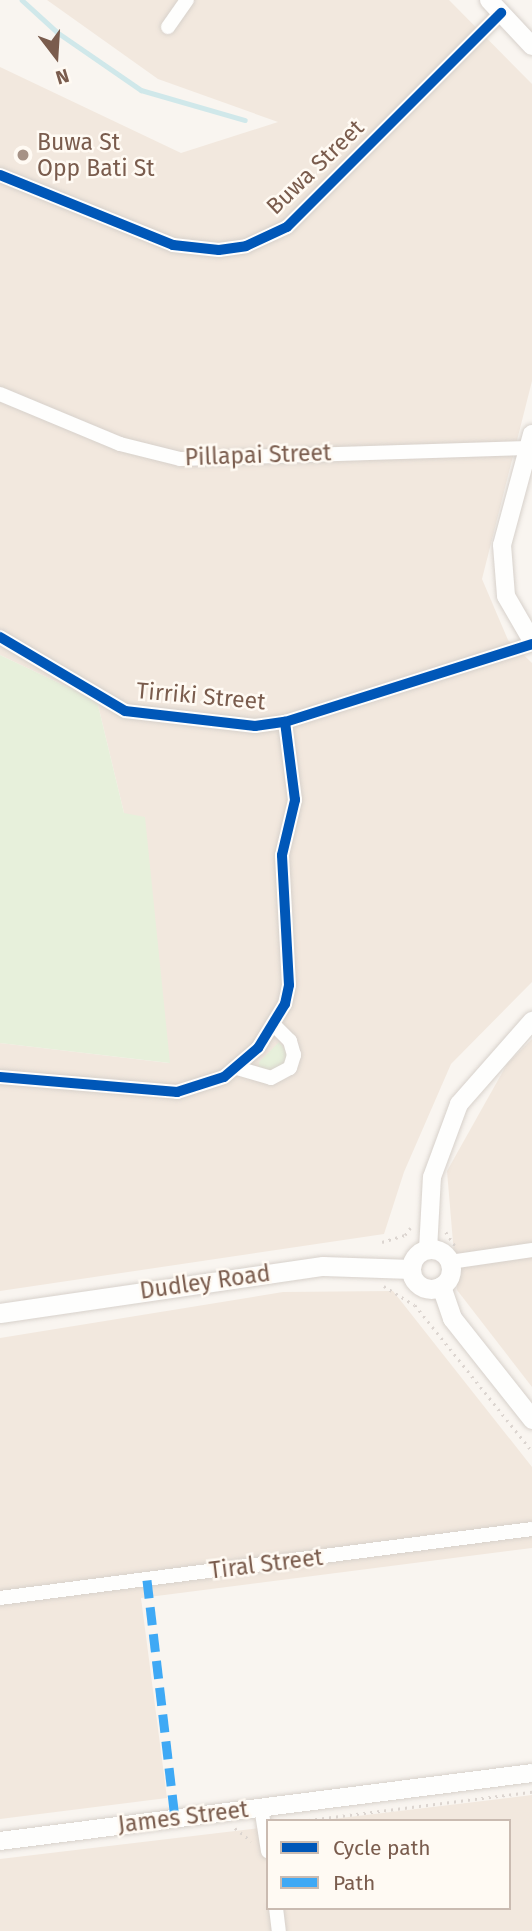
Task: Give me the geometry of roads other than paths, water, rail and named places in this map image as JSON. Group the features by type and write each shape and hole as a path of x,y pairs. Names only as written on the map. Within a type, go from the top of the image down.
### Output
{"main road":[{"path":"428,1250 453,1254 449,1277 441,1286 427,1289 418,1285 411,1269 415,1257 428,1250"},
{"name":"Dudley Road","path":"0,1313 323,1266 411,1269"},
{"path":"441,1286 452,1318 532,1419"}],"street":[{"path":"168,27 187,0"},
{"path":"495,6 532,46"},
{"name":"Buwa Street","path":"0,175 173,245 219,250 246,246 287,227 495,6"},
{"name":"Pillapai Street","path":"0,394 120,444 180,459 530,441"},
{"path":"530,441 504,529 502,562 506,596 532,643"},
{"name":"Tirriki Street","path":"0,637 125,711 255,726 285,722 532,643"},
{"path":"0,1077 177,1092 202,1088 237,1068 274,1025 285,1004 290,967 282,871 295,800 285,722"},
{"path":"428,1250 432,1177 458,1104 532,1021"},
{"path":"237,1068 271,1078 290,1068 294,1055 290,1041 274,1025"},
{"path":"453,1254 532,1250"},
{"name":"Tiral Street","path":"0,1598 532,1529"},
{"name":"James Street","path":"0,1841 532,1773"},
{"path":"261,1807 266,1838"},
{"path":"276,1910 279,1931"}],"waterway":[{"path":"22,0 57,32 141,90 245,120"}],"place":[{"name":"Buwa St Opp Bati St","path":"23,155"}]}
